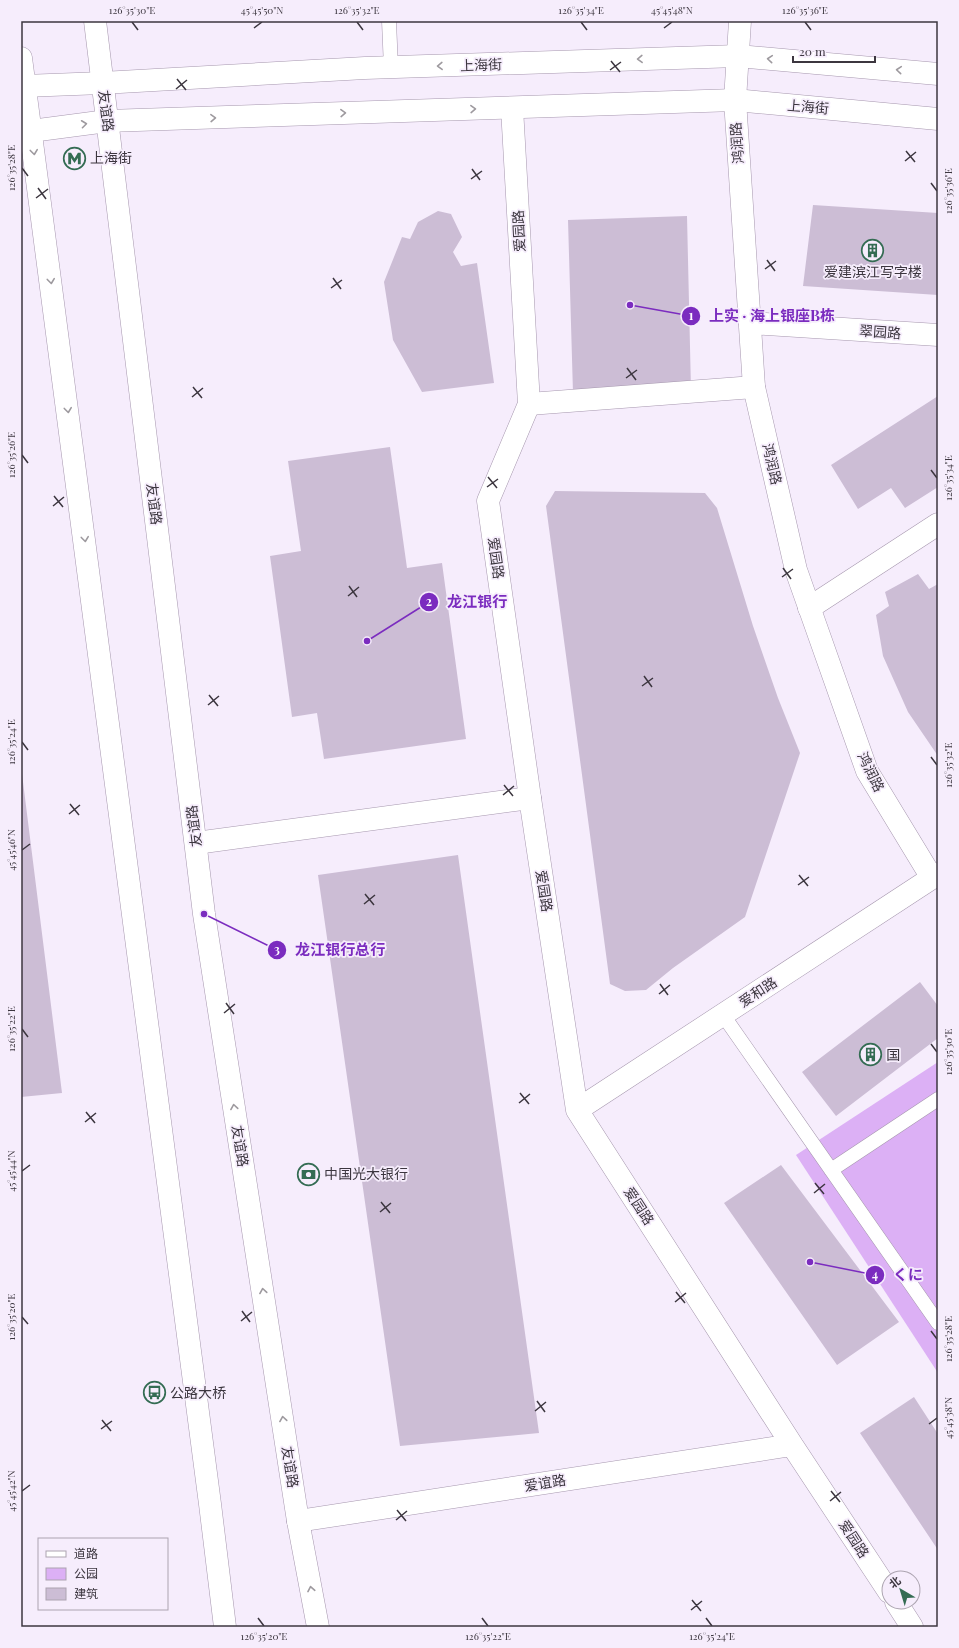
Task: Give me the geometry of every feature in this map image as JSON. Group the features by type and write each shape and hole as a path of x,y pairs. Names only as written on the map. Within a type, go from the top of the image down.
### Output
{"main road":[{"name":"友谊路","path":"95,21 204,914 298,1521 318,1627"},
{"name":"鸿润路","path":"740,21 735,100 754,387 796,570 868,771 935,876"},
{"name":"上海街","path":"24,86 391,68 738,56 938,74"},
{"path":"21,58 225,1627"},
{"name":"上海街","path":"31,131 107,121 735,100 938,119"},
{"name":"爱园路","path":"512,108 530,404 488,501 530,798 577,1110 792,1445 881,1580"},
{"name":"翠园路","path":"750,323 938,335"},
{"path":"530,404 754,387"},
{"path":"809,608 938,524"},
{"path":"196,843 530,798"},
{"name":"爱和路","path":"577,1110 935,876"},
{"name":"爱谊路","path":"298,1521 792,1445"},
{"path":"901,1610 912,1627"}],"lane":[{"path":"389,21 391,68"},
{"path":"723,1015 938,1323"},
{"path":"831,1170 938,1099"}],"green space":[{"path":"938,1062 938,1373 796,1155"}],"building":[{"name":"爱建滨江写字楼","path":"813,205 938,213 938,295 803,286"},
{"path":"438,211 451,214 462,237 453,252 461,266 477,263 494,383 422,392 393,340 384,282 402,237 410,239 418,222"},
{"path":"687,216 691,390 573,393 568,220"},
{"path":"938,396 938,487 905,508 891,488 858,509 831,465"},
{"path":"390,447 407,568 442,563 466,739 324,759 317,713 292,717 270,556 301,551 288,461"},
{"path":"555,491 705,493 717,508 753,626 778,698 800,753 745,917 673,968 646,990 625,991 610,984 546,506"},
{"path":"918,574 929,589 938,584 938,756 908,712 883,656 876,615 889,606 885,592"},
{"path":"21,766 62,1093 21,1097"},
{"path":"458,855 539,1433 400,1446 318,875"},
{"name":"国","path":"920,982 938,1006 938,1038 836,1116 802,1072"},
{"path":"781,1165 899,1322 837,1365 724,1203"},
{"path":"914,1397 938,1434 938,1550 860,1433"}],"place":[{"name":"上海街","path":"75,158"},
{"name":"爱建滨江写字楼","path":"873,250"},
{"name":"上实 · 海上银座B栋","path":"630,305"},
{"name":"龙江银行","path":"367,641"},
{"name":"龙江银行总行","path":"204,914"},
{"name":"国","path":"870,1055"},
{"name":"中国光大银行","path":"308,1174"},
{"name":"くに","path":"810,1262"},
{"name":"公路大桥","path":"154,1393"}]}
